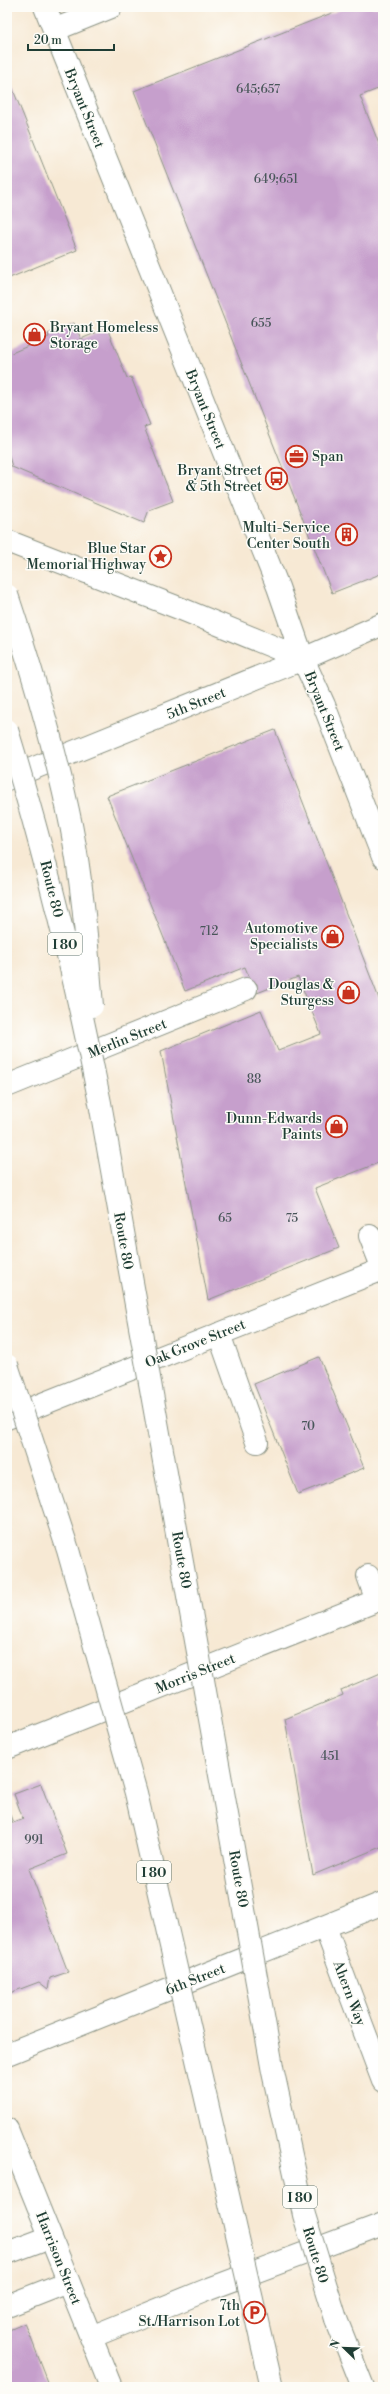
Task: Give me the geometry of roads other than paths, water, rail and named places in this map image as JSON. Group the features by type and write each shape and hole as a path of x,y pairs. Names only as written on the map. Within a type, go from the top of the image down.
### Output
{"main road":[{"name":"Bryant Street","path":"45,7 278,588 303,659 324,705 383,857"},
{"path":"54,30 111,7"},
{"path":"7,541 184,610 303,659"},
{"path":"7,595 51,740 71,826 84,913 100,1103"},
{"name":"5th Street","path":"7,778 303,659 383,624"},
{"name":"Route 80","path":"7,730 54,896 79,1000 100,1103 273,2072 304,2215 336,2319 363,2387"},
{"name":"Merlin Street","path":"7,1086 246,990"},
{"path":"370,1236 383,1269"},
{"name":"Oak Grove Street","path":"7,1418 383,1269"},
{"path":"219,1334 257,1442"},
{"name":"I 80","path":"7,1365 68,1550 136,1793 272,2387"},
{"path":"368,1576 380,1599"},
{"name":"Morris Street","path":"7,1748 380,1599"},
{"name":"6th Street","path":"7,2054 383,1903"},
{"name":"Ahern Way","path":"325,1927 383,2081"},
{"name":"Harrison Street","path":"9,2140 111,2387"},
{"path":"91,2337 209,2289 383,2224"},
{"path":"7,2253 50,2237"},
{"path":"7,2306 68,2282"},
{"path":"336,2319 357,2387"}],"place":[{"name":"Bryant Homeless Storage","path":"34,335"},
{"name":"Span","path":"296,456"},
{"name":"Bryant Street & 5th Street","path":"277,478"},
{"name":"Multi-Service Center South","path":"346,535"},
{"name":"Blue Star Memorial Highway","path":"161,556"},
{"name":"Automotive Specialists","path":"333,936"},
{"name":"Douglas & Sturgess","path":"349,992"},
{"name":"Dunn-Edwards Paints","path":"337,1126"},
{"name":"7th St./Harrison Lot","path":"255,2313"}]}
